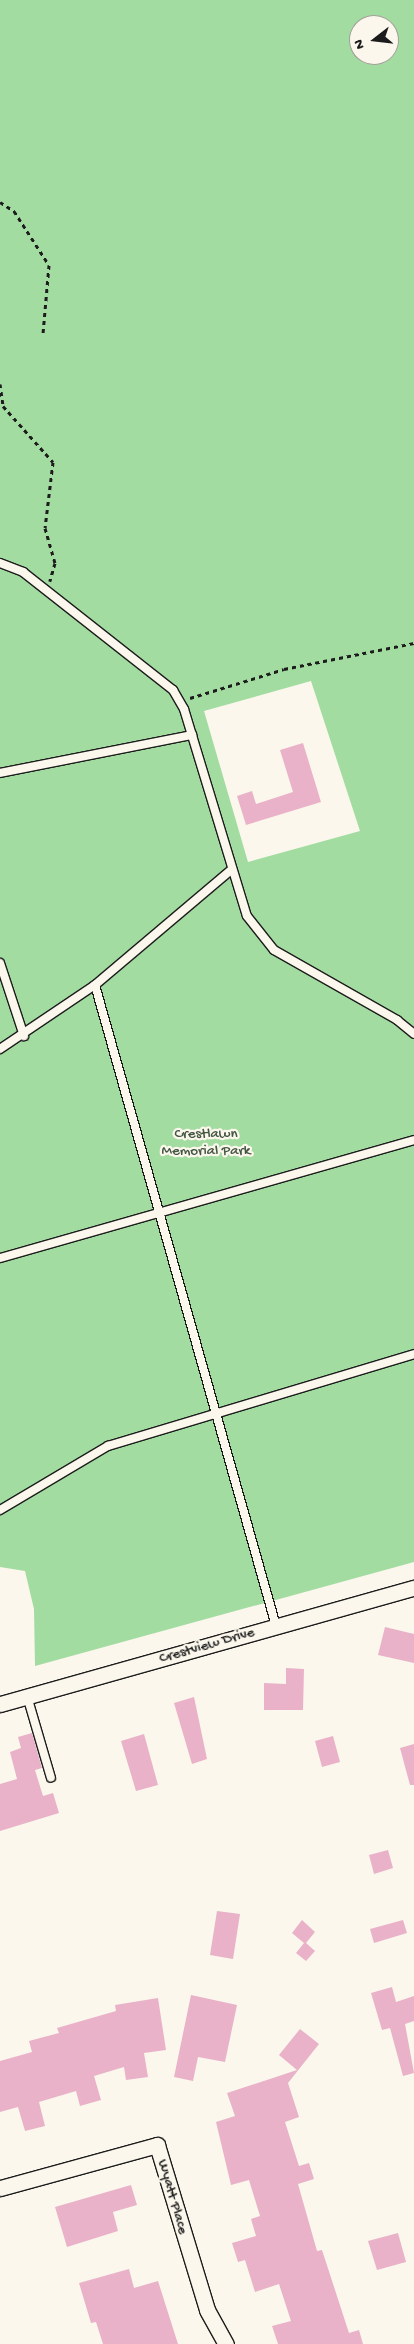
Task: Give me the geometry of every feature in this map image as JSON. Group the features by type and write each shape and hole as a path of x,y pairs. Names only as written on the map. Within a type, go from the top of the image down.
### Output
{"street":[{"name":"Crestview Drive","path":"0,1704 414,1588"},
{"name":"Wyatt Place","path":"0,2188 157,2146 207,2310 226,2344"}],"lane":[{"path":"0,563 23,572 173,690 192,735 230,871 247,916 274,950 397,1020 414,1034"},
{"path":"0,773 192,735"},
{"path":"0,1049 24,1036 95,985 230,871"},
{"path":"0,963 24,1036"},
{"path":"95,985 276,1626"},
{"path":"0,1258 414,1140"},
{"path":"0,1510 108,1446 215,1412 414,1354"},
{"path":"27,1696 51,1778"}],"path":[{"path":"0,202 14,211 49,264 43,334"},
{"path":"0,384 3,406 53,462 54,486 45,528 55,563 47,591"},
{"path":"179,702 284,669 414,643"}],"green space":[{"name":"Crestlawn Memorial Park","path":"0,0 414,0 414,1562 35,1666 34,1609 25,1571 0,1567","holes":["311,681 360,831 248,862 204,711"]}],"building":[{"path":"303,743 321,802 246,825 237,796 252,791 256,804 293,792 280,750"},
{"path":"385,1627 414,1634 414,1663 378,1655"},
{"path":"286,1668 304,1669 303,1710 264,1710 264,1683 286,1684"},
{"path":"194,1697 207,1759 192,1764 174,1703"},
{"path":"32,1733 42,1768 35,1770 43,1796 53,1793 59,1813 0,1831 0,1784 17,1779 10,1752 21,1748 18,1737"},
{"path":"144,1734 158,1785 136,1791 121,1741"},
{"path":"333,1736 340,1762 322,1767 315,1741"},
{"path":"414,1744 414,1785 410,1785 400,1748"},
{"path":"388,1850 393,1868 374,1874 369,1855"},
{"path":"217,1911 240,1914 233,1959 210,1955"},
{"path":"302,1920 315,1932 306,1943 315,1951 306,1961 296,1953 304,1943 292,1933"},
{"path":"403,1920 407,1933 374,1943 370,1929"},
{"path":"392,1987 396,2002 414,1996 414,2021 405,2024 414,2073 403,2076 390,2028 382,2030 371,1993"},
{"path":"191,1995 237,2005 225,2062 198,2057 193,2081 174,2077"},
{"path":"158,1998 166,2050 144,2053 148,2077 126,2080 124,2067 94,2076 101,2100 80,2106 76,2091 39,2102 45,2126 25,2131 18,2107 0,2112 0,2061 32,2052 29,2041 59,2033 57,2028 116,2011 115,2005"},
{"path":"300,2029 319,2044 288,2083 299,2117 285,2122 299,2166 309,2163 314,2179 298,2184 317,2251 322,2250 349,2333 359,2330 363,2344 278,2344 272,2326 291,2321 279,2284 255,2292 245,2260 238,2262 232,2243 256,2236 251,2219 260,2216 249,2180 231,2185 216,2122 235,2116 227,2093 297,2070 279,2055"},
{"path":"131,2185 137,2205 113,2212 118,2231 67,2247 55,2207"},
{"path":"398,2233 406,2262 377,2270 368,2241"},
{"path":"129,2269 134,2288 158,2281 178,2344 103,2344 96,2322 91,2323 79,2283"}]}
